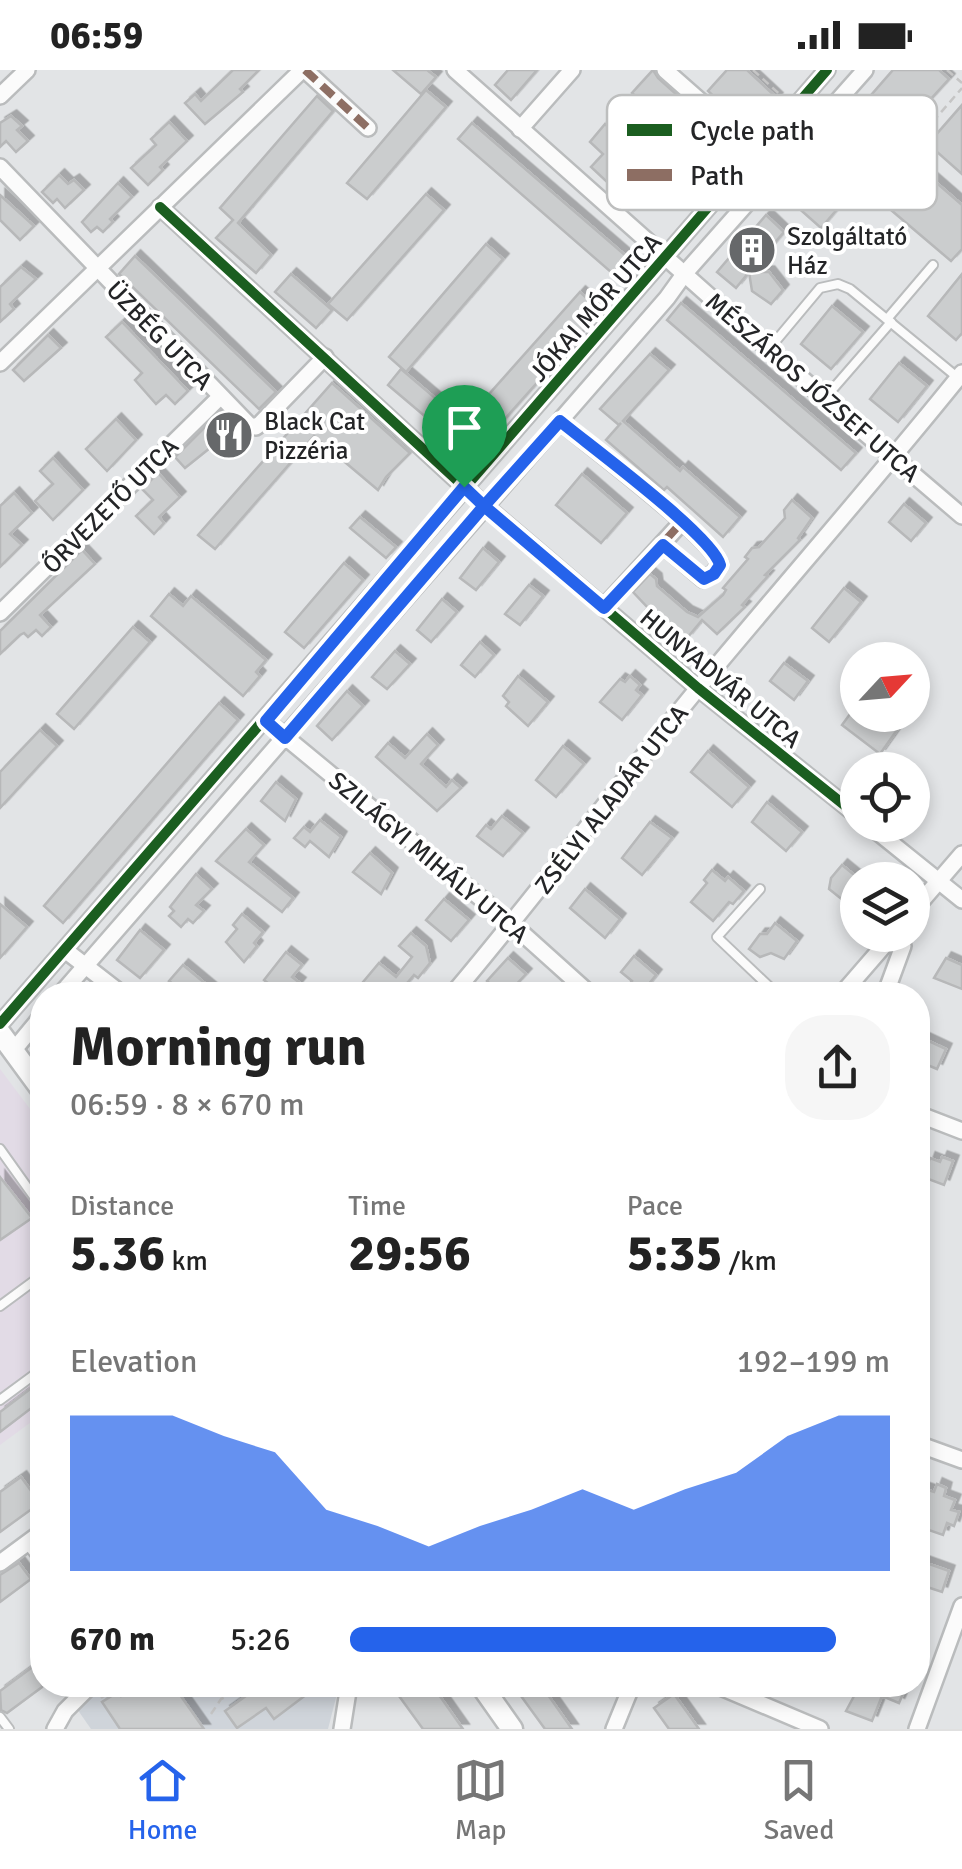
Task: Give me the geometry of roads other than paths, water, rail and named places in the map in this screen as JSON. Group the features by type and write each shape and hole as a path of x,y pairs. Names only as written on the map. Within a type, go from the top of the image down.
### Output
{"street":[{"path":"0,96 27,70"},
{"path":"0,363 303,70 368,128"},
{"name":"MÉSZÁROS JÓZSEF UTCA","path":"455,70 607,206"},
{"path":"520,129 572,70"},
{"path":"664,70 693,95"},
{"name":"JÓKAI MÓR UTCA","path":"807,95 828,70"},
{"name":"JÓKAI MÓR UTCA","path":"843,95 865,70"},
{"name":"ÜZBÉG UTCA","path":"0,167 248,424 256,427 325,357"},
{"name":"HUNYADVÁR UTCA","path":"160,208 484,506 698,688 840,802"},
{"name":"MÉSZÁROS JÓZSEF UTCA","path":"612,210 962,516"},
{"name":"JÓKAI MÓR UTCA","path":"37,982 707,210"},
{"name":"JÓKAI MÓR UTCA","path":"71,982 741,210"},
{"name":"ZSÉLYI ALADÁR UTCA","path":"463,982 698,688 960,376"},
{"name":"ŐRVEZETŐ UTCA","path":"0,613 220,397"},
{"path":"560,421 718,554 720,565 704,579 663,545"},
{"path":"604,608 682,522"},
{"name":"SZILÁGYI MIHÁLY UTCA","path":"266,721 577,982"},
{"path":"891,842 962,900"},
{"path":"930,892 962,854"},
{"path":"65,950 107,982"},
{"path":"852,982 880,952"},
{"path":"890,982 901,952"},
{"name":"JÓKAI MÓR UTCA","path":"0,1024 30,990"},
{"path":"13,1051 30,1030"},
{"path":"0,1033 30,1074"},
{"path":"930,1119 962,1131"},
{"path":"930,1448 962,1460"},
{"path":"0,1563 30,1542"},
{"path":"930,1693 962,1606"},
{"path":"55,1729 65,1711 88,1697"},
{"path":"342,1729 348,1697"},
{"path":"490,1697 512,1729"},
{"path":"614,1729 627,1697"},
{"path":"744,1697 820,1729"},
{"path":"917,1729 929,1697"}],"lane":[{"path":"825,399 934,264"},
{"path":"769,348 820,288 830,283 850,289 960,376"},
{"path":"760,889 717,937 764,982"},
{"path":"0,1150 30,1191"},
{"path":"0,1306 30,1284"},
{"path":"0,1400 30,1378"},
{"path":"27,1544 30,1548"},
{"path":"0,1717 9,1729"}],"place":[{"name":"Szolgáltató Ház","path":"752,250"},
{"name":"Black Cat Pizzéria","path":"229,435"}]}
